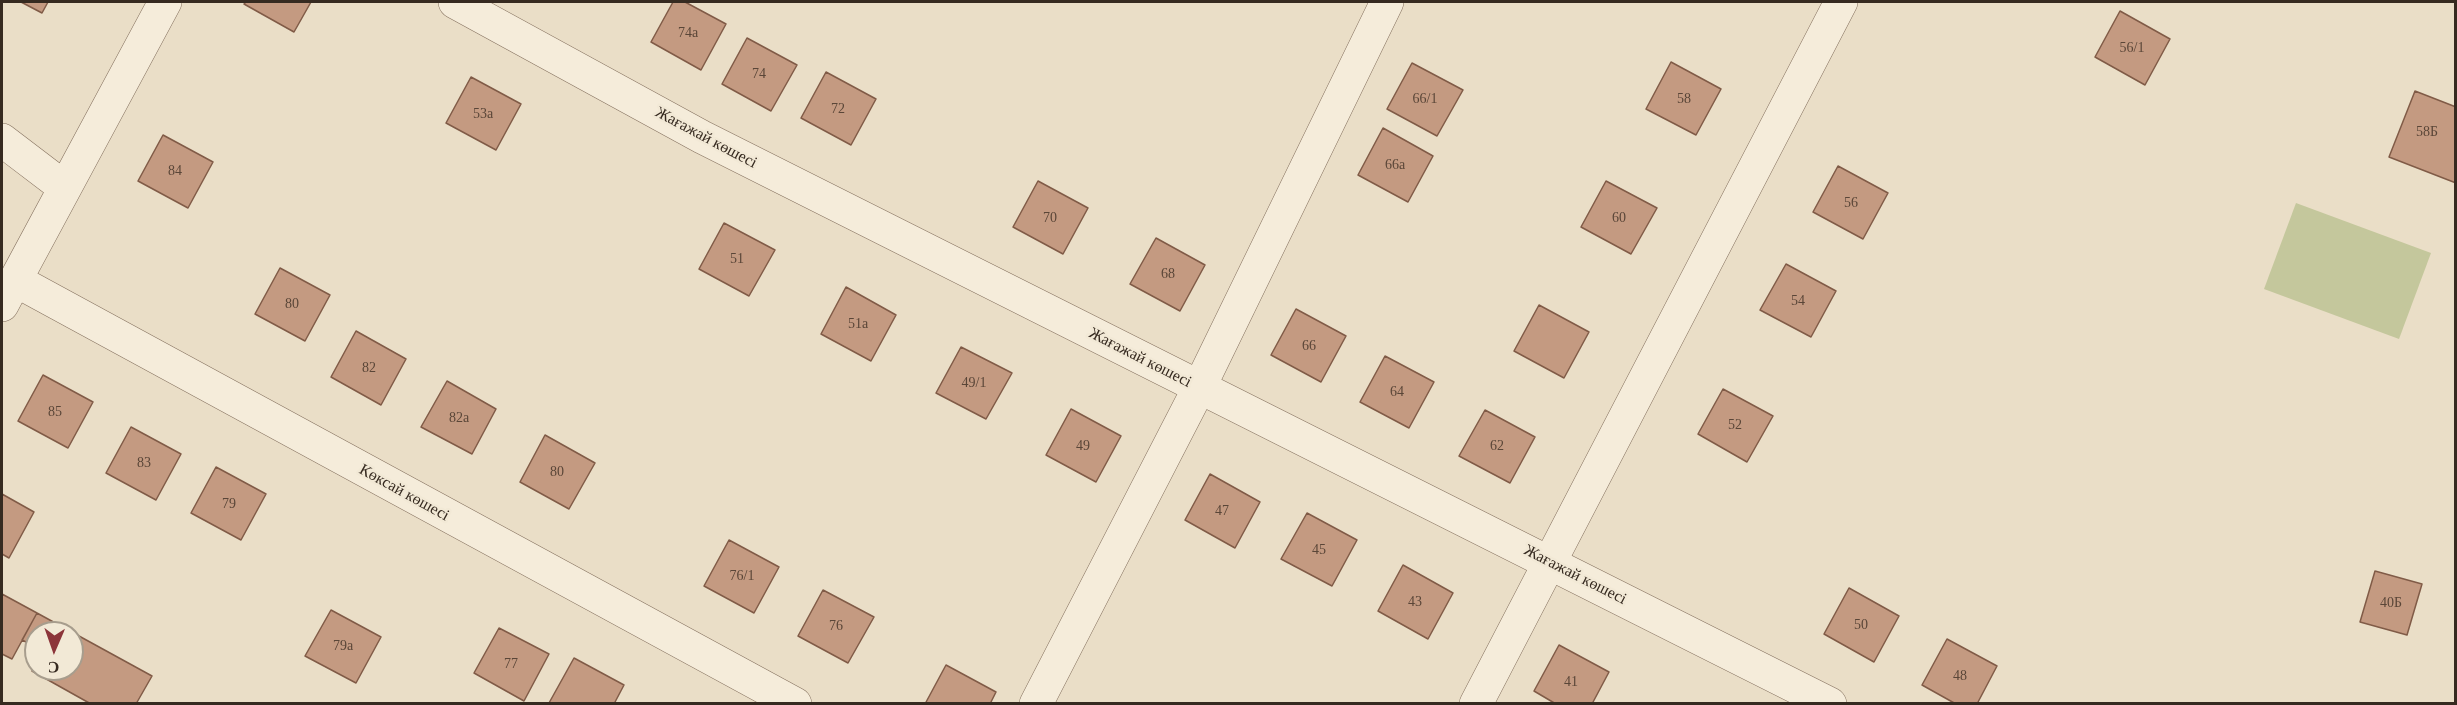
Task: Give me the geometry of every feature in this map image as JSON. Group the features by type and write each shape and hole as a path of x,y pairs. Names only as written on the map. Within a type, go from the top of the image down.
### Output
{"street":[{"path":"8,293 165,2"},
{"name":"Жағажай көшесі","path":"455,2 702,137 1830,704"},
{"path":"1036,704 1199,388 1387,2"},
{"path":"1476,704 1841,2"},
{"path":"2,140 64,188"},
{"name":"Көксай көшесі","path":"8,293 795,704"}],"green space":[{"path":"2296,203 2431,253 2399,339 2264,289"}],"building":[{"path":"21,2 48,2 42,13"},
{"path":"246,2 311,2 294,32 244,4"},
{"path":"673,2 685,2 726,24 701,70 651,42"},
{"path":"2120,11 2170,39 2145,85 2095,57"},
{"path":"747,38 797,65 771,111 722,84"},
{"path":"1671,62 1721,89 1696,135 1646,109"},
{"path":"1412,63 1463,90 1437,136 1387,109"},
{"path":"826,72 876,99 851,145 801,118"},
{"path":"471,77 521,104 496,150 446,123"},
{"path":"2415,91 2456,107 2456,183 2389,157"},
{"path":"1383,128 1433,156 1408,202 1358,175"},
{"path":"163,135 213,162 188,208 138,181"},
{"path":"1838,166 1888,193 1863,239 1813,212"},
{"path":"1038,181 1088,208 1063,254 1013,227"},
{"path":"1606,181 1657,208 1631,254 1581,227"},
{"path":"724,223 775,250 749,296 699,269"},
{"path":"1156,238 1205,265 1180,311 1130,284"},
{"path":"1786,264 1836,291 1811,337 1760,310"},
{"path":"280,268 330,295 305,341 255,314"},
{"path":"846,287 896,315 871,361 821,334"},
{"path":"1539,305 1589,332 1564,378 1514,351"},
{"path":"1296,309 1346,336 1321,382 1271,355"},
{"path":"356,331 406,359 381,405 331,377"},
{"path":"961,347 1012,373 986,419 936,393"},
{"path":"1385,356 1434,382 1409,428 1360,402"},
{"path":"43,375 93,402 68,448 18,421"},
{"path":"447,381 496,409 472,454 421,427"},
{"path":"1723,389 1773,416 1747,462 1698,434"},
{"path":"1071,409 1121,436 1096,482 1046,455"},
{"path":"1485,410 1535,437 1510,483 1459,456"},
{"path":"131,427 181,454 156,500 106,473"},
{"path":"545,435 595,463 569,509 520,482"},
{"path":"216,467 266,494 241,540 191,513"},
{"path":"1210,474 1260,502 1235,548 1185,520"},
{"path":"2,494 34,512 9,558 2,554"},
{"path":"1307,513 1357,540 1332,586 1281,559"},
{"path":"729,540 779,567 754,613 704,586"},
{"path":"1403,565 1453,593 1428,639 1378,611"},
{"path":"2375,571 2422,584 2407,635 2360,622"},
{"path":"1849,588 1899,616 1874,662 1824,634"},
{"path":"823,590 874,617 848,663 798,636"},
{"path":"2,594 37,613 33,621 24,621 24,637 12,659 2,654"},
{"path":"331,610 381,637 356,683 305,656"},
{"path":"37,613 52,621 33,621"},
{"path":"499,628 549,654 524,701 474,673"},
{"path":"84,639 152,676 136,704 91,704 50,681 84,681"},
{"path":"1947,639 1997,666 1977,704 1956,704 1922,685"},
{"path":"1559,645 1609,672 1592,704 1556,704 1534,691"},
{"path":"574,658 624,685 614,704 549,703"},
{"path":"946,665 996,692 990,704 925,704"}]}
